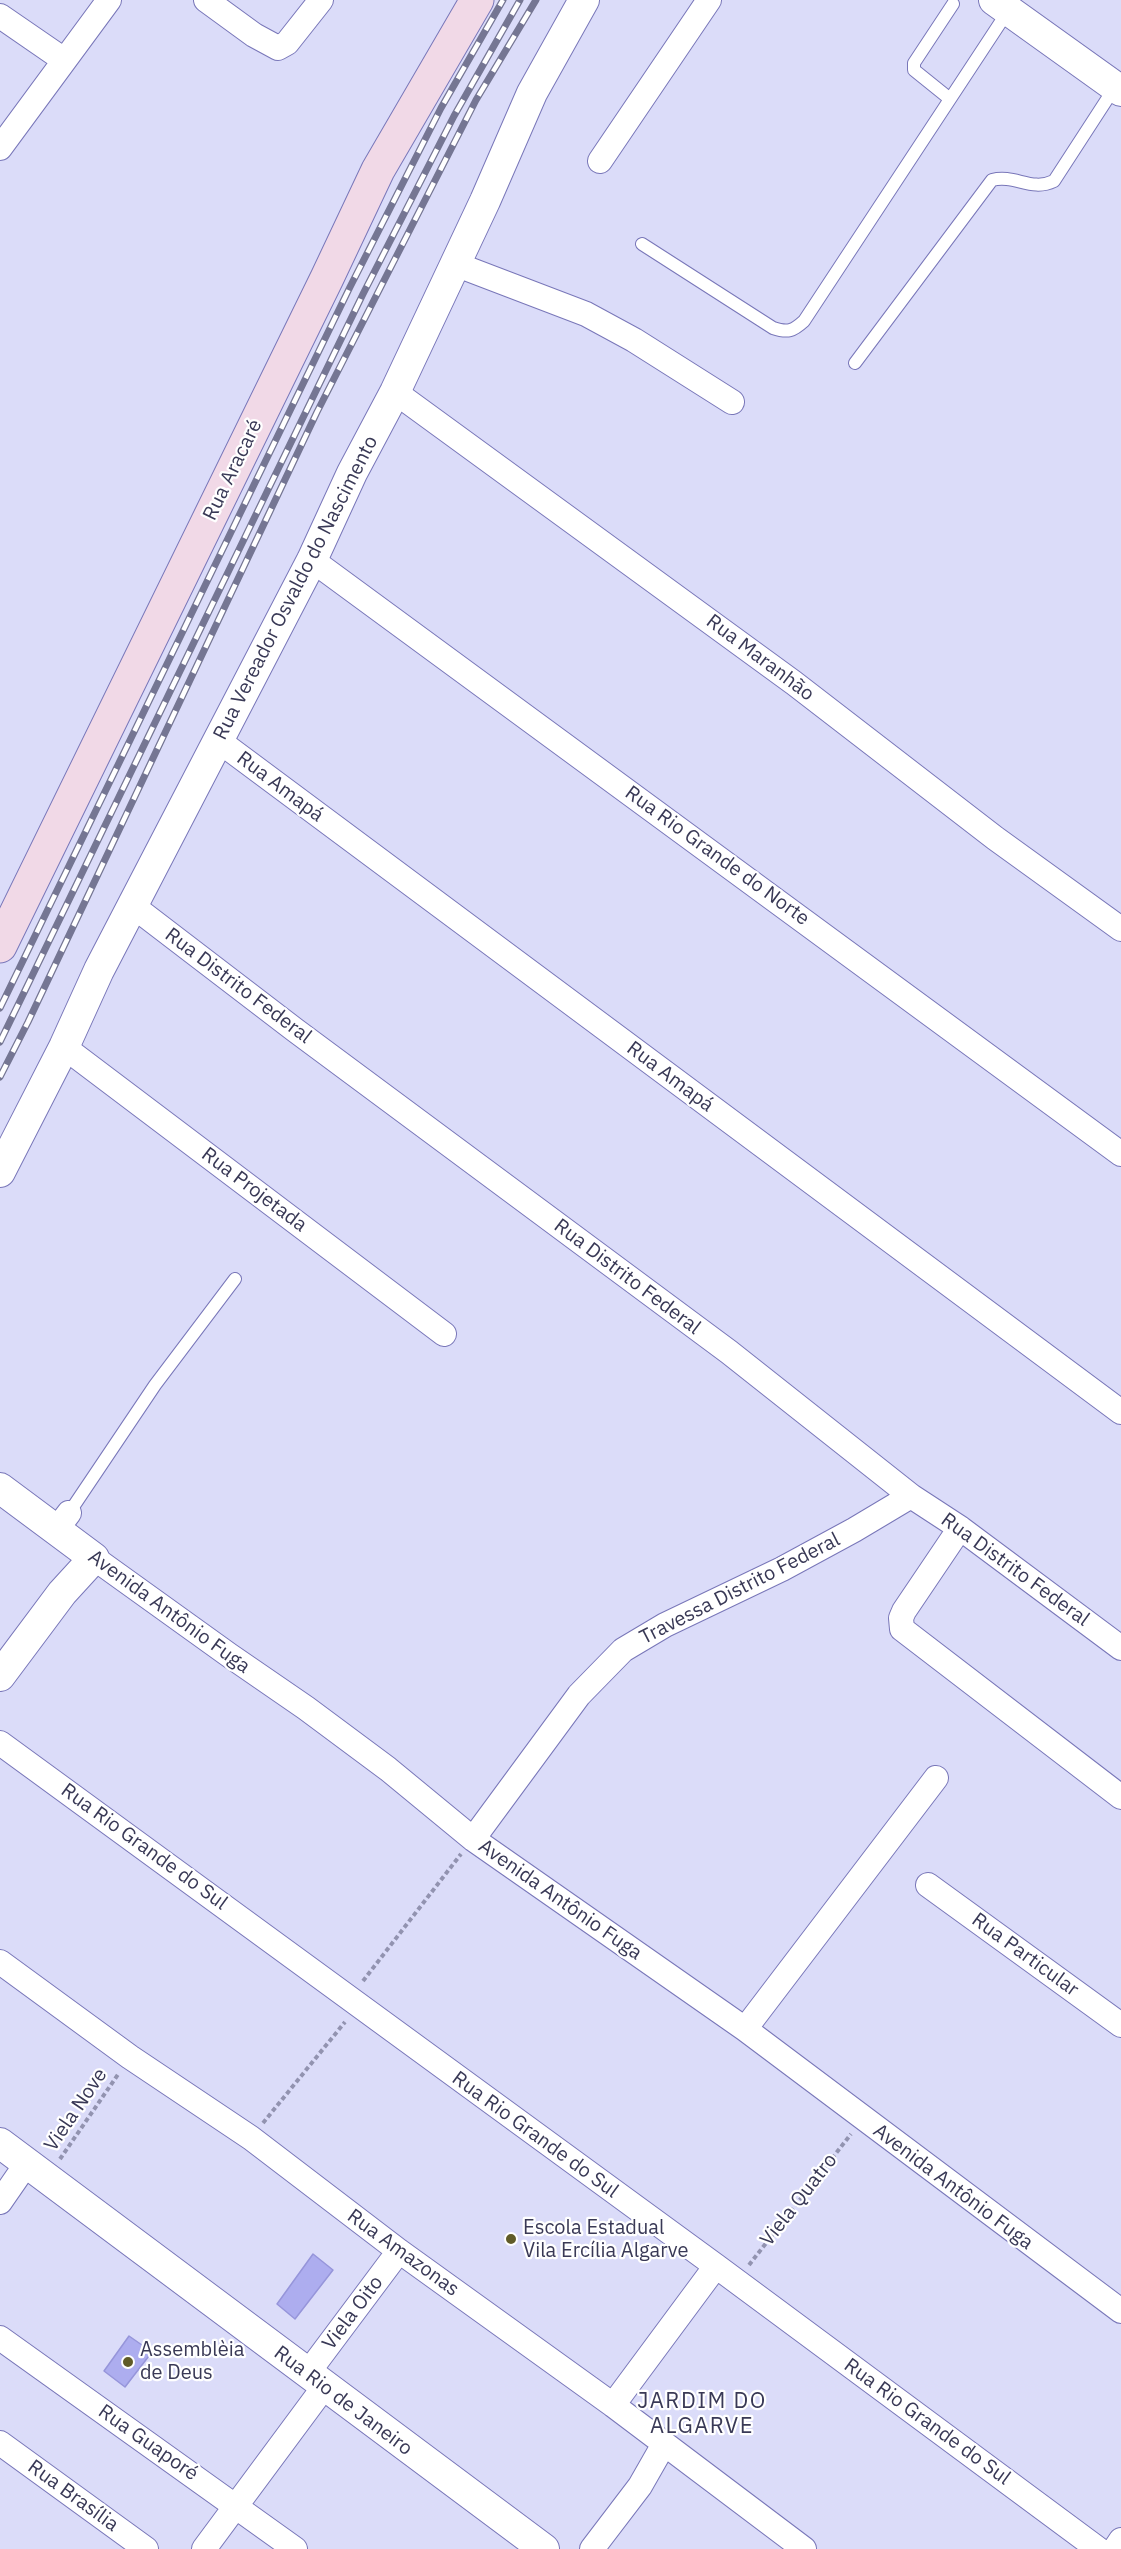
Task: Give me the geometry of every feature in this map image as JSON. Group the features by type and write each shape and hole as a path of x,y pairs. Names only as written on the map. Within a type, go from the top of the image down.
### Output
{"main road":[{"name":"Rua Aracaré","path":"0,946 378,170 477,0"}],"street":[{"path":"0,148 109,0"},
{"path":"206,0 269,45 283,47 321,0"},
{"name":"Rua Vereador Osvaldo do Nascimento","path":"0,1172 64,1047 99,970 312,560 352,473 395,392 456,264 532,93 584,0"},
{"path":"600,162 709,0"},
{"path":"1001,5 1118,89"},
{"path":"0,16 64,60"},
{"path":"456,264 586,314 634,340 732,402"},
{"name":"Rua Maranhão","path":"395,392 794,683 995,838 1121,929"},
{"name":"Rua Rio Grande do Norte","path":"312,560 1121,1154"},
{"name":"Rua Amapá","path":"219,741 1121,1412"},
{"name":"Rua Distrito Federal","path":"133,906 295,1030 729,1352 911,1496 960,1528 1121,1648"},
{"name":"Rua Projetada","path":"64,1047 444,1334"},
{"name":"Avenida Antônio Fuga","path":"0,1488 62,1522 94,1558 306,1707 388,1768 473,1839 745,2029 1121,2312"},
{"name":"Travessa Distrito Federal","path":"473,1839 579,1695 623,1650 666,1624 782,1569 911,1496"},
{"path":"960,1528 904,1611 901,1618 902,1629 1121,1797"},
{"path":"0,1676 62,1593 94,1558"},
{"name":"Rua Rio Grande do Sul","path":"0,1743 716,2266 1098,2549"},
{"path":"745,2029 936,1778"},
{"name":"Rua Particular","path":"928,1885 1121,2025"},
{"name":"Rua Amazonas","path":"0,1962 130,2057 250,2138 399,2251 613,2405 804,2549"},
{"name":"Rua Rio de Janeiro","path":"0,2143 544,2549"},
{"path":"0,2202 37,2171"},
{"name":"Viela Oito","path":"204,2549 235,2505 399,2251"},
{"path":"613,2405 716,2266"},
{"name":"Rua Guaporé","path":"0,2338 296,2549"},
{"name":"Rua Brasília","path":"0,2443 146,2549"},
{"path":"592,2549 640,2486 664,2444"},
{"path":"1115,2549 1121,2540"}],"lane":[{"path":"950,99 914,70 914,63 953,4"},
{"path":"642,244 773,328 783,332 794,331 804,321 950,99 1001,5"},
{"path":"855,363 992,180 1003,177 1042,187 1054,181 1118,89"},
{"path":"62,1522 155,1385 235,1279"}],"path":[{"path":"250,2138 354,2002 473,1839"},
{"name":"Viela Nove","path":"37,2171 130,2057"},
{"name":"Viela Quatro","path":"736,2282 862,2119"}],"building":[{"path":"313,2254 333,2270 295,2319 277,2304"},
{"name":"Assemblèia de Deus","path":"129,2336 152,2352 125,2387 104,2371"}],"railway":[{"path":"0,1008 350,287 441,108 503,0"},
{"path":"0,1042 363,294 454,116 520,0"},
{"path":"0,1077 317,412 476,100 536,0"}],"place":[{"name":"Escola Estadual Vila Ercília Algarve","path":"511,2239"},
{"name":"Assemblèia de Deus","path":"128,2362"}],"district":[{"name":"JARDIM DO ALGARVE","path":"702,2414"}]}
